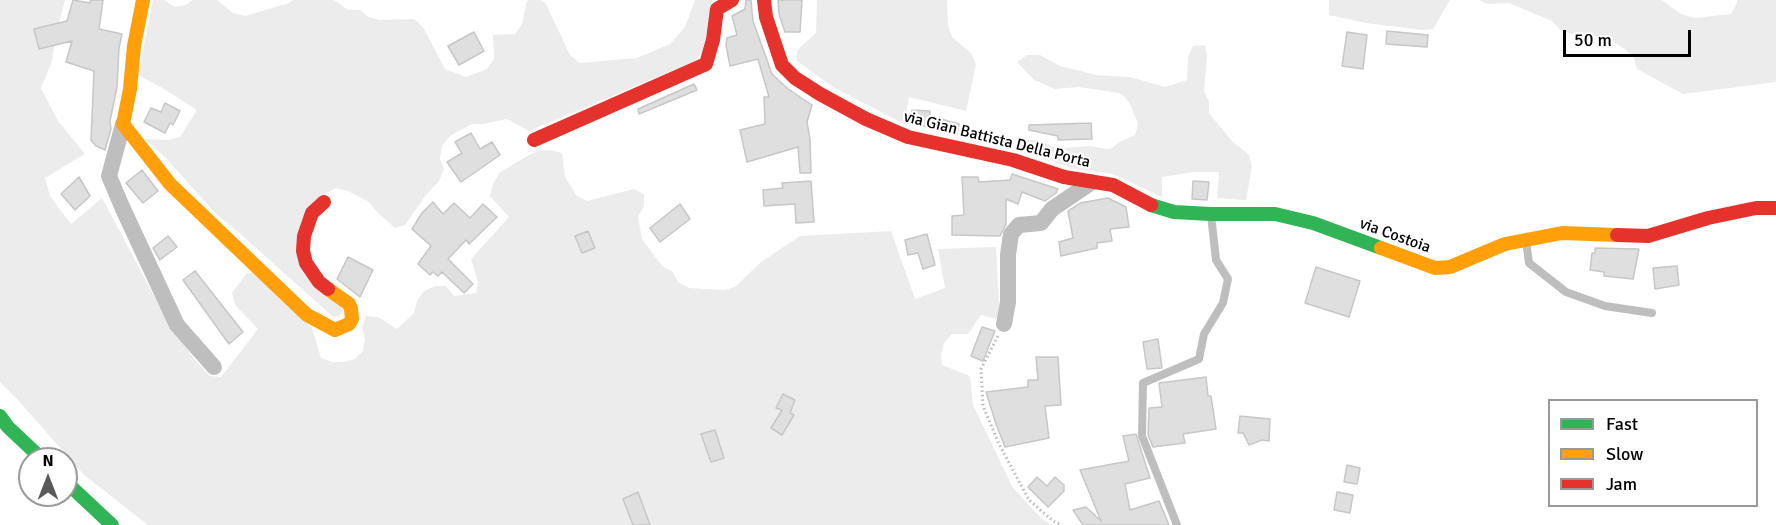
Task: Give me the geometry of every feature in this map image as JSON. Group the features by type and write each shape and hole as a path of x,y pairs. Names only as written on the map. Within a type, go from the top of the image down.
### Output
{"street":[{"path":"143,0 134,46 130,89 109,176 177,325 214,367"},
{"path":"534,140 706,64 713,40 717,9 732,0"},
{"name":"via Gian Battista Della Porta","path":"764,0 766,17 782,65 795,78 820,94 866,118 908,137 1013,160 1065,177 1113,185 1151,205 1174,212 1211,214"},
{"path":"123,124 170,184 307,315 335,330 349,324 352,319 351,309 348,304 319,282 306,262 303,251 304,236 312,213 324,202"},
{"path":"1004,324 1008,302 1008,255 1011,234 1019,225 1041,222 1052,209 1092,182"},
{"name":"via Costoia","path":"1211,214 1275,214 1303,221 1435,268 1450,267 1505,243 1562,233 1648,236 1708,218 1756,208 1776,208"},
{"path":"0,416 29,447"},
{"path":"78,493 112,525"}],"lane":[{"path":"1177,525 1142,435 1143,383 1199,359 1204,334 1223,303 1228,279 1216,260 1211,214"},
{"path":"1526,240 1529,263 1566,292 1605,306 1652,313"}],"path":[{"path":"1004,324 981,369 982,406 1029,500 1053,521 1062,525"}],"shaded area":[{"path":"0,0 65,0 52,61 41,88 58,121 85,154 45,178 50,196 71,224 102,198 161,309 194,359 210,376 221,377 258,329 235,305 232,293 246,274 253,272 312,328 321,358 332,362 355,359 363,351 365,339 362,327 366,316 378,317 397,329 414,313 417,301 424,291 435,286 446,286 454,296 476,293 478,282 471,259 509,217 490,196 493,184 499,173 527,156 538,151 550,150 562,153 565,177 577,196 587,201 634,189 644,194 644,206 638,217 642,239 662,266 673,272 678,282 689,288 724,290 735,287 761,262 800,236 891,231 915,299 945,288 938,249 996,247 999,311 996,319 981,315 968,334 952,334 944,343 941,354 942,365 970,376 973,405 1013,488 1042,519 1052,525 148,525 84,475 78,468 78,447 59,447 0,382"},
{"path":"153,0 164,0 175,7 186,5 193,0 217,0 233,13 245,16 293,0 334,0 348,10 360,10 369,17 380,20 414,19 423,27 445,69 466,77 487,69 494,59 493,35 515,34 522,24 527,1 530,0 540,0 546,4 570,55 580,63 637,58 670,44 685,27 695,0 713,0 705,47 695,61 529,131 507,119 472,124 450,136 442,146 440,158 444,169 439,181 405,225 395,228 369,202 348,191 335,188 312,202 297,235 343,311 339,317 332,316 217,215 167,159 145,139 169,140 180,137 197,110 138,75"},
{"path":"817,0 947,0 948,25 952,37 971,53 976,64 966,111 909,97 904,124 833,87 797,61 797,50 816,33"},
{"path":"1329,0 1450,0 1433,29 1422,30 1366,23 1329,15"},
{"path":"1479,0 1662,0 1681,14 1694,18 1731,14 1737,0 1776,0 1776,82 1683,94 1637,69 1634,58 1607,37 1572,34 1560,30 1552,21 1509,3 1486,4"},
{"path":"1205,45 1207,56 1204,91 1209,102 1209,113 1231,140 1249,155 1252,166 1246,200 1217,198 1219,172 1194,172 1162,177 1162,197 1113,174 1071,168 1018,148 1024,139 1042,141 1053,147 1112,148 1135,135 1138,124 1131,106 1119,93 1079,87 1055,89 1034,80 1017,62 1027,55 1040,55 1060,66 1096,75 1130,77 1165,87 1187,80 1188,57 1193,46"}],"building":[{"path":"73,0 90,3 90,0 103,0 99,29 122,34 117,87 110,121 111,129 105,150 96,146 91,140 94,71 66,62 72,41 39,49 34,29 67,21"},
{"path":"746,0 751,0 753,21 772,74 788,89 812,105 807,122 811,173 800,173 798,147 747,162 740,130 765,124 764,97 769,97 758,59 730,66 727,38 737,35 732,16 745,9"},
{"path":"778,0 802,0 800,32 785,32 779,14"},
{"path":"1387,31 1428,35 1427,47 1386,44"},
{"path":"474,32 484,51 459,65 448,46"},
{"path":"1347,32 1367,35 1363,69 1342,66"},
{"path":"694,84 697,90 639,114 638,109"},
{"path":"165,103 180,111 173,125 170,123 165,133 144,122 151,108 161,112"},
{"path":"912,110 930,111 930,116 959,124 957,134 910,123"},
{"path":"1091,123 1092,139 1058,140 1058,136 1029,130 1029,125"},
{"path":"471,133 480,149 492,142 500,155 461,182 447,162 462,153 455,142"},
{"path":"142,170 158,191 143,203 126,183"},
{"path":"1012,174 1058,189 1045,201 1022,192 1018,204 1006,199 1006,224 1000,236 952,235 952,216 964,215 962,177 978,177 979,182 1010,180"},
{"path":"79,177 90,196 75,210 61,194"},
{"path":"811,181 814,222 796,223 795,204 764,206 763,190 783,188 782,183"},
{"path":"1193,181 1209,182 1207,200 1192,199"},
{"path":"1108,198 1126,207 1129,227 1110,229 1112,241 1097,243 1097,248 1061,256 1059,242 1073,238 1068,211 1080,203"},
{"path":"433,202 443,214 454,203 470,218 483,204 497,217 469,244 466,240 448,259 473,284 464,293 442,272 438,276 433,272 430,275 418,264 431,246 412,229 422,213"},
{"path":"680,204 690,219 660,242 650,228"},
{"path":"588,231 595,248 582,253 575,236"},
{"path":"927,234 935,265 923,269 918,253 908,255 905,240"},
{"path":"168,236 177,247 160,260 153,248"},
{"path":"1595,248 1639,249 1633,279 1604,276 1604,272 1590,270 1592,253 1595,253"},
{"path":"348,257 373,270 360,297 337,279"},
{"path":"1677,266 1679,285 1655,289 1653,268"},
{"path":"1316,267 1360,281 1349,317 1305,303"},
{"path":"195,271 243,332 229,344 183,280"},
{"path":"982,327 995,331 983,361 971,356"},
{"path":"1158,339 1162,368 1147,369 1143,342"},
{"path":"1036,357 1058,357 1061,405 1045,406 1049,438 1005,447 986,392 1028,387 1028,380 1038,380"},
{"path":"1206,377 1216,429 1183,434 1185,443 1153,447 1148,435 1149,408 1162,407 1159,383"},
{"path":"783,394 795,400 790,413 794,415 782,435 771,428 782,410 776,408"},
{"path":"1240,416 1270,419 1269,441 1262,440 1249,445 1243,433 1238,433"},
{"path":"715,430 724,458 711,462 701,434"},
{"path":"1136,434 1150,478 1125,484 1130,510 1159,501 1169,525 1083,525 1073,510 1086,507 1101,521 1080,470 1129,461 1123,436"},
{"path":"1347,465 1360,468 1357,484 1344,482"},
{"path":"1037,477 1047,486 1055,477 1064,485 1064,491 1048,507 1028,487"},
{"path":"638,492 650,525 633,525 623,499"},
{"path":"1337,492 1353,495 1350,513 1334,510"}],"traffic: fast":[{"path":"1151,205 1174,212 1275,214 1313,223 1381,248"},
{"path":"0,416 29,447"},
{"path":"78,493 112,525"}],"traffic: slow":[{"path":"143,0 123,124 170,184 307,315 335,330 349,324 352,319 351,309 349,304 328,289"},
{"path":"1381,248 1435,268 1450,267 1505,244 1562,233 1617,235"}],"traffic: jam":[{"path":"534,140 706,64 713,40 717,9 732,0"},
{"path":"764,0 766,17 782,65 795,78 866,119 908,137 1013,160 1064,177 1113,185 1151,205"},
{"path":"324,202 312,213 304,236 303,251 306,263 319,282 328,289"},
{"path":"1617,235 1648,236 1708,218 1756,208 1776,208"}]}
